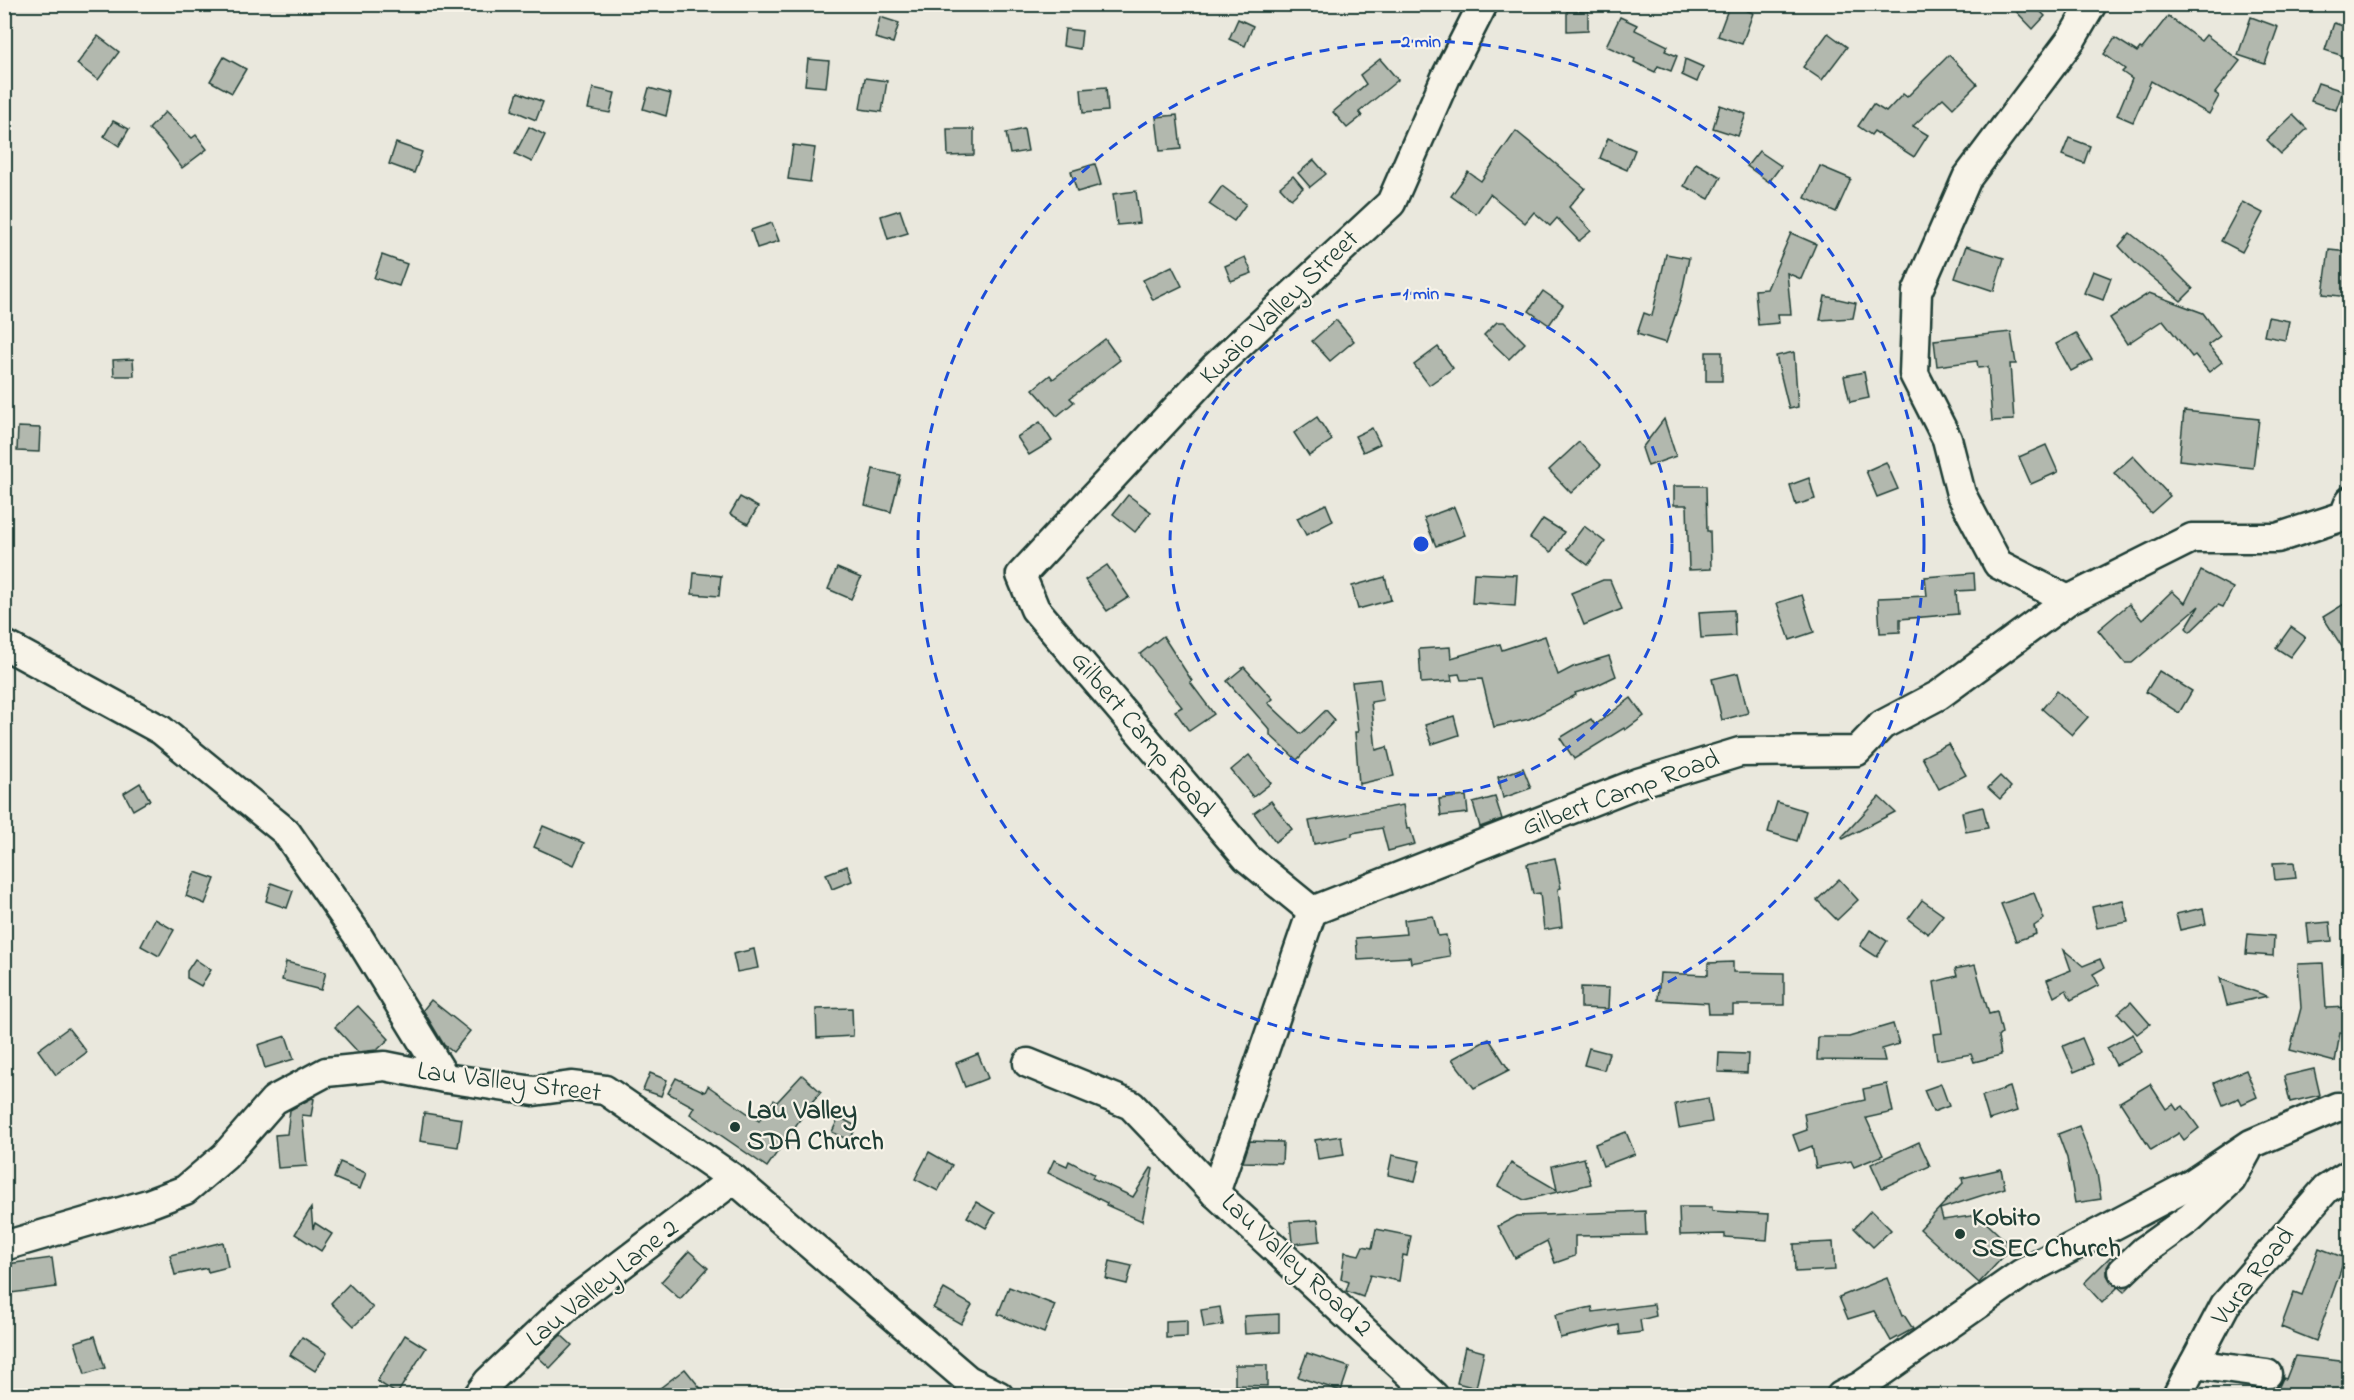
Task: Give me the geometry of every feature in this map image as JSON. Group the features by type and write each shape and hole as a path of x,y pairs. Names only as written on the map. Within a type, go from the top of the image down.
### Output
{"street":[{"name":"Kwaio Valley Street","path":"1021,575 1215,367 1391,203 1446,77 1483,4"},
{"path":"2068,600 1998,564 1961,494 1947,439 1914,374 1917,292 1967,178 2072,38 2092,4"},
{"name":"Gilbert Camp Road","path":"1021,575 1035,609 1247,858 1312,911 1638,783 1740,752 1857,751 1882,726 1939,695 2068,600 2192,538 2277,538 2348,514"},
{"path":"7,646 161,730 286,832 356,933 445,1078"},
{"name":"Lau Valley Road 2","path":"1312,911 1215,1193 1434,1395"},
{"path":"1028,1064 1131,1105 1215,1193"},
{"name":"Lau Valley Street","path":"4,1246 148,1204 185,1190 225,1156 274,1100 326,1072 385,1066 445,1078 534,1091 571,1086 605,1090 734,1179 968,1380 995,1395"},
{"path":"1841,1395 1861,1386 2021,1274 2190,1185 2251,1144 2337,1107 2349,1107"},
{"path":"2123,1271 2144,1251 2190,1218 2231,1180 2251,1144"},
{"name":"Vura Road","path":"2177,1395 2225,1305 2326,1189 2349,1174"},
{"name":"Lau Valley Lane 2","path":"478,1395 488,1382 571,1303 734,1179"},
{"path":"2194,1364 2267,1374"}],"building":[{"path":"1730,4 1753,13 1742,44 1718,36"},
{"path":"2009,4 2033,4 2045,16 2033,29"},
{"path":"1567,11 1588,11 1588,30 1567,31"},
{"path":"2168,16 2201,41 2206,35 2240,61 2215,93 2219,96 2209,114 2151,81 2133,122 2117,115 2132,79 2122,72 2125,69 2104,54 2115,38 2137,52 2140,48 2142,49"},
{"path":"880,17 899,23 893,43 875,38"},
{"path":"1620,17 1637,25 1635,30 1668,46 1665,51 1677,56 1671,71 1658,66 1655,72 1634,62 1635,59 1606,46"},
{"path":"2251,17 2278,27 2265,64 2238,55"},
{"path":"1238,19 1253,26 1245,46 1229,39"},
{"path":"2334,23 2349,28 2349,37 2343,56 2325,50"},
{"path":"1065,29 1082,31 1080,49 1063,46"},
{"path":"1828,33 1847,47 1822,80 1803,67"},
{"path":"98,36 119,52 98,80 77,64"},
{"path":"1949,55 1977,84 1953,108 1943,98 1913,126 1928,135 1914,157 1874,131 1871,135 1858,126 1873,104 1886,112 1903,94 1907,97"},
{"path":"224,57 246,69 232,93 210,81"},
{"path":"808,59 829,61 826,87 805,85"},
{"path":"1380,59 1398,80 1359,112 1362,116 1347,128 1333,112 1366,84 1360,75"},
{"path":"1685,59 1703,67 1697,82 1682,75"},
{"path":"865,78 887,81 882,112 860,109"},
{"path":"2318,83 2343,91 2336,110 2311,101"},
{"path":"1106,87 1108,111 1083,113 1081,89"},
{"path":"593,88 615,93 610,113 588,109"},
{"path":"649,88 671,94 666,116 643,109"},
{"path":"518,92 543,102 536,120 512,110"},
{"path":"1720,105 1746,114 1738,136 1713,128"},
{"path":"165,112 192,138 196,135 207,149 182,168 149,129"},
{"path":"1177,115 1181,149 1160,151 1156,117"},
{"path":"2293,115 2307,129 2281,154 2267,140"},
{"path":"113,121 129,129 119,146 104,136"},
{"path":"529,127 545,135 532,162 515,154"},
{"path":"947,129 974,129 974,155 948,156"},
{"path":"1024,129 1028,151 1010,154 1006,133"},
{"path":"1516,131 1585,188 1569,207 1591,231 1579,241 1557,218 1550,226 1534,212 1525,223 1490,194 1476,214 1451,196 1468,172 1481,181"},
{"path":"1608,138 1635,150 1627,170 1600,158"},
{"path":"2069,138 2090,146 2084,163 2062,155"},
{"path":"396,143 422,152 414,173 389,164"},
{"path":"793,145 815,148 810,182 788,179"},
{"path":"1759,151 1781,166 1769,182 1747,166"},
{"path":"1314,160 1326,174 1310,187 1298,173"},
{"path":"1696,163 1721,177 1709,199 1684,186"},
{"path":"1095,164 1101,185 1077,192 1071,171"},
{"path":"1820,166 1851,179 1836,212 1805,198"},
{"path":"1293,176 1303,188 1291,199 1280,187"},
{"path":"1222,186 1246,204 1234,221 1209,204"},
{"path":"1136,191 1140,223 1117,225 1113,194"},
{"path":"2242,202 2263,213 2242,252 2221,241"},
{"path":"900,210 908,233 888,239 881,216"},
{"path":"772,223 779,241 757,248 751,230"},
{"path":"1791,233 1816,244 1801,279 1787,273 1791,314 1778,314 1779,323 1758,325 1755,290 1767,289"},
{"path":"2130,233 2165,261 2193,289 2181,301 2135,263 2119,246"},
{"path":"1966,246 2004,258 1994,291 1955,278"},
{"path":"2329,250 2349,252 2348,297 2323,294"},
{"path":"1666,254 1689,258 1680,301 1666,343 1637,334 1644,313 1652,316"},
{"path":"382,255 407,264 399,286 374,278"},
{"path":"1245,257 1252,273 1231,281 1225,266"},
{"path":"1172,266 1182,286 1153,300 1143,280"},
{"path":"2093,271 2111,278 2103,300 2084,293"},
{"path":"1543,291 1563,305 1549,325 1529,311"},
{"path":"2149,293 2203,313 2220,336 2208,345 2222,362 2209,372 2195,355 2192,357 2163,320 2127,344 2110,318"},
{"path":"1825,296 1856,303 1853,318 1820,320"},
{"path":"2268,317 2289,321 2285,340 2264,336"},
{"path":"1336,320 1354,341 1330,361 1312,341"},
{"path":"1497,322 1504,322 1525,343 1509,359 1484,335"},
{"path":"2011,332 2016,364 2010,364 2014,420 1992,421 1988,367 1978,368 1977,361 1937,366 1934,340"},
{"path":"2076,333 2092,360 2071,371 2056,344"},
{"path":"1105,339 1120,360 1070,398 1074,402 1057,416 1033,389 1050,375 1053,379"},
{"path":"1438,347 1453,368 1429,385 1414,365"},
{"path":"1706,352 1722,352 1722,381 1706,381"},
{"path":"1794,352 1798,407 1789,409 1776,356"},
{"path":"133,359 134,376 114,376 113,360"},
{"path":"1864,372 1869,398 1850,402 1844,376"},
{"path":"2184,411 2259,419 2253,468 2179,460"},
{"path":"1317,417 1332,440 1309,456 1294,433"},
{"path":"1664,419 1676,456 1648,466 1642,448"},
{"path":"1040,422 1052,441 1029,455 1017,437"},
{"path":"18,427 40,428 39,452 17,451"},
{"path":"1372,428 1380,444 1363,452 1355,436"},
{"path":"1579,442 1601,465 1571,493 1549,470"},
{"path":"2046,445 2058,472 2031,484 2019,457"},
{"path":"2133,456 2170,496 2151,513 2114,473"},
{"path":"1886,462 1898,489 1877,497 1866,471"},
{"path":"873,469 900,475 891,512 865,505"},
{"path":"1809,478 1815,499 1796,505 1790,485"},
{"path":"1674,486 1706,486 1711,569 1689,570 1687,505 1674,505"},
{"path":"1128,495 1151,512 1135,532 1113,514"},
{"path":"740,497 758,507 748,524 730,514"},
{"path":"1326,504 1333,521 1306,535 1297,518"},
{"path":"1454,507 1465,535 1436,546 1424,518"},
{"path":"1543,519 1564,532 1551,552 1530,538"},
{"path":"1584,526 1605,542 1588,565 1567,549"},
{"path":"1107,565 1129,597 1107,611 1085,580"},
{"path":"837,568 861,578 851,599 828,589"},
{"path":"2201,571 2233,588 2223,607 2218,605 2190,632 2186,628 2199,606 2132,663 2125,663 2098,630 2129,604 2142,620 2172,591 2185,603"},
{"path":"694,573 721,576 719,596 692,594"},
{"path":"1474,573 1517,575 1515,606 1472,603"},
{"path":"1974,573 1975,590 1956,591 1958,614 1900,619 1900,632 1880,633 1878,598 1927,596 1925,577"},
{"path":"1385,577 1391,600 1358,609 1352,586"},
{"path":"1603,580 1610,580 1622,609 1584,625 1571,593"},
{"path":"1802,595 1814,632 1790,640 1777,603"},
{"path":"2344,604 2349,614 2349,658 2323,617"},
{"path":"1734,610 1735,636 1701,638 1699,612"},
{"path":"2291,627 2305,637 2290,657 2276,648"},
{"path":"1163,636 1192,681 1190,682 1214,714 1189,731 1175,711 1182,707 1140,654"},
{"path":"1545,636 1558,675 1573,667 1609,656 1616,676 1575,693 1576,695 1529,719 1494,727 1482,679 1461,680 1459,674 1451,675 1452,681 1421,683 1419,649 1450,647 1451,658 1500,644 1502,650"},
{"path":"1244,667 1273,699 1268,703 1301,734 1326,710 1335,720 1297,760 1270,735 1270,730 1227,681"},
{"path":"2159,671 2192,691 2179,713 2146,692"},
{"path":"1738,673 1748,713 1722,720 1712,679"},
{"path":"1380,679 1383,700 1371,702 1376,750 1387,747 1394,776 1359,784 1355,732 1358,732 1352,682"},
{"path":"2057,691 2088,717 2072,735 2042,709"},
{"path":"1631,698 1644,716 1625,730 1624,728 1574,759 1560,738 1591,719 1595,725"},
{"path":"1454,716 1459,735 1432,744 1425,725"},
{"path":"1948,744 1966,775 1939,789 1922,757"},
{"path":"1249,755 1271,783 1253,797 1231,770"},
{"path":"1523,768 1531,788 1503,798 1498,777"},
{"path":"2000,776 2011,787 2000,799 1988,788"},
{"path":"140,783 150,800 133,810 124,793"},
{"path":"1466,796 1468,813 1441,816 1439,799"},
{"path":"1495,797 1502,819 1480,827 1473,803"},
{"path":"1879,797 1895,812 1843,839 1842,837"},
{"path":"1271,801 1292,829 1275,842 1254,813"},
{"path":"1777,802 1806,811 1797,841 1768,832"},
{"path":"1403,805 1407,829 1410,828 1415,844 1388,851 1382,828 1352,833 1352,836 1314,844 1309,821"},
{"path":"1983,807 1988,828 1966,832 1962,812"},
{"path":"543,826 584,843 574,865 534,847"},
{"path":"1555,858 1561,888 1558,889 1562,927 1544,930 1540,893 1533,894 1527,864"},
{"path":"2294,862 2296,878 2275,880 2273,863"},
{"path":"847,866 852,881 832,889 826,874"},
{"path":"195,872 215,879 205,904 186,896"},
{"path":"1839,879 1858,900 1837,920 1817,900"},
{"path":"271,883 293,891 287,908 266,901"},
{"path":"2034,893 2044,919 2034,926 2036,934 2016,941 2001,904"},
{"path":"1922,900 1943,915 1928,934 1908,919"},
{"path":"2123,900 2128,922 2097,928 2092,907"},
{"path":"2203,908 2206,924 2180,930 2176,914"},
{"path":"1433,916 1438,936 1446,935 1450,956 1411,963 1410,957 1358,960 1356,938 1406,934 1404,920"},
{"path":"155,919 174,930 159,956 141,946"},
{"path":"2330,922 2332,941 2309,943 2307,924"},
{"path":"1870,930 1887,941 1877,957 1860,946"},
{"path":"2248,934 2274,936 2273,956 2246,954"},
{"path":"754,949 758,968 737,972 733,954"},
{"path":"2064,950 2083,966 2100,959 2104,968 2093,974 2099,985 2071,1000 2066,990 2054,997 2047,980 2071,970"},
{"path":"195,959 211,970 201,986 187,978 187,971"},
{"path":"286,962 326,972 321,990 282,980"},
{"path":"1733,962 1733,972 1784,973 1784,1005 1733,1005 1733,1014 1709,1014 1708,1003 1658,1000 1660,973 1708,975 1708,963"},
{"path":"2323,963 2326,1008 2349,1007 2347,1033 2340,1033 2335,1062 2290,1050 2301,1008 2298,964"},
{"path":"1975,965 1989,1014 1997,1012 2002,1033 1998,1037 2001,1055 1974,1062 1971,1054 1937,1060 1933,1034 1942,1033 1934,982 1957,976 1955,969"},
{"path":"2221,979 2267,996 2227,1005"},
{"path":"1581,987 1609,988 1608,1009 1581,1008"},
{"path":"431,1000 470,1031 453,1052 444,1045 423,1010"},
{"path":"2131,1002 2150,1024 2137,1034 2118,1013"},
{"path":"358,1006 389,1039 377,1050 358,1052 335,1027"},
{"path":"852,1008 853,1036 817,1038 816,1009"},
{"path":"1893,1024 1899,1044 1882,1049 1885,1061 1817,1060 1818,1037 1849,1037"},
{"path":"68,1028 87,1052 56,1075 38,1050"},
{"path":"2133,1034 2142,1052 2116,1065 2107,1048"},
{"path":"286,1036 294,1059 265,1068 258,1045"},
{"path":"2082,1038 2093,1064 2074,1072 2063,1046"},
{"path":"1489,1039 1509,1070 1474,1088 1452,1059"},
{"path":"1589,1048 1609,1053 1604,1070 1584,1065"},
{"path":"1719,1053 1748,1054 1747,1073 1718,1072"},
{"path":"978,1054 988,1078 965,1087 956,1063"},
{"path":"2314,1069 2320,1095 2290,1102 2284,1076"},
{"path":"2246,1070 2257,1097 2242,1104 2239,1098 2223,1105 2214,1083"},
{"path":"650,1073 667,1080 661,1096 643,1090"},
{"path":"802,1075 821,1092 798,1117 801,1118 767,1167 690,1114 694,1107 668,1093 676,1078 705,1092 708,1086 759,1121 774,1100 777,1102"},
{"path":"1887,1084 1893,1112 1866,1118 1883,1155 1854,1167 1851,1161 1816,1168 1812,1146 1799,1151 1793,1135 1807,1130 1804,1114 1865,1100 1863,1089"},
{"path":"1941,1084 1949,1106 1933,1112 1924,1090"},
{"path":"2150,1084 2166,1109 2173,1104 2177,1110 2183,1106 2199,1128 2184,1140 2179,1133 2151,1150 2120,1102"},
{"path":"2010,1087 2017,1111 1989,1120 1982,1096"},
{"path":"1708,1098 1712,1122 1679,1128 1675,1104"},
{"path":"314,1099 311,1116 302,1115 307,1166 278,1168 275,1135 287,1134 290,1110"},
{"path":"424,1113 462,1119 458,1147 420,1141"},
{"path":"839,1117 856,1126 850,1141 832,1132"},
{"path":"2079,1126 2097,1173 2101,1199 2075,1203 2067,1158 2058,1134"},
{"path":"1626,1132 1635,1154 1603,1166 1595,1144"},
{"path":"1341,1136 1344,1155 1318,1159 1315,1140"},
{"path":"1250,1141 1283,1142 1282,1163 1243,1162"},
{"path":"1919,1142 1930,1166 1882,1188 1871,1164"},
{"path":"929,1152 952,1165 938,1191 915,1179"},
{"path":"1392,1155 1420,1161 1415,1181 1388,1175"},
{"path":"1584,1158 1591,1184 1524,1200 1498,1186 1511,1163 1557,1190 1552,1166"},
{"path":"1054,1160 1067,1166 1069,1161 1094,1174 1092,1178 1133,1197 1151,1168 1153,1169 1142,1221 1106,1205 1107,1203 1048,1173"},
{"path":"340,1162 366,1173 360,1189 334,1178"},
{"path":"2001,1169 2005,1188 1940,1209 1943,1220 1978,1215 2012,1247 1979,1283 1920,1229 1963,1183 1962,1178"},
{"path":"976,1202 995,1213 986,1228 967,1217"},
{"path":"1679,1207 1712,1207 1712,1211 1769,1214 1767,1240 1725,1237 1725,1234 1680,1235"},
{"path":"311,1208 313,1229 315,1223 332,1234 321,1251 295,1234"},
{"path":"1871,1210 1891,1230 1873,1247 1854,1228"},
{"path":"1645,1211 1646,1235 1575,1236 1575,1256 1555,1263 1547,1241 1515,1258 1498,1226 1517,1216"},
{"path":"1318,1220 1320,1241 1294,1244 1292,1242 1290,1222"},
{"path":"1376,1229 1411,1236 1407,1256 1403,1255 1399,1281 1370,1275 1363,1297 1346,1291 1349,1282 1341,1279 1345,1252 1359,1255 1363,1246 1372,1248"},
{"path":"223,1242 228,1267 208,1272 207,1268 175,1275 170,1255"},
{"path":"1833,1242 1835,1270 1795,1272 1794,1244"},
{"path":"2319,1248 2345,1258 2316,1341 2281,1327 2294,1292 2302,1295"},
{"path":"689,1251 708,1268 680,1299 661,1282"},
{"path":"2111,1256 2113,1258 2107,1267 2107,1275 2111,1282 2119,1287 2132,1284 2124,1292 2118,1287 2102,1303 2084,1283"},
{"path":"52,1258 56,1287 11,1293 7,1264"},
{"path":"1110,1261 1132,1266 1127,1284 1106,1279"},
{"path":"1887,1278 1902,1316 1904,1315 1913,1329 1891,1341 1874,1311 1848,1319 1839,1297"},
{"path":"349,1284 373,1308 354,1326 331,1303"},
{"path":"1009,1287 1055,1305 1044,1333 998,1314"},
{"path":"944,1289 972,1305 961,1324 933,1308"},
{"path":"1654,1304 1656,1316 1640,1320 1642,1332 1620,1335 1619,1325 1560,1338 1555,1315 1592,1307 1593,1312"},
{"path":"1220,1307 1223,1325 1204,1328 1201,1310"},
{"path":"1279,1314 1279,1332 1245,1334 1244,1316"},
{"path":"1187,1320 1187,1337 1166,1338 1166,1321"},
{"path":"405,1335 426,1348 397,1394 377,1381"},
{"path":"561,1335 572,1345 550,1368 538,1357"},
{"path":"95,1336 105,1368 85,1374 75,1342"},
{"path":"302,1337 327,1353 315,1371 290,1355"},
{"path":"1465,1347 1484,1352 1476,1388 1457,1383"},
{"path":"1307,1353 1349,1367 1341,1391 1298,1377"},
{"path":"2295,1356 2349,1362 2349,1395 2275,1395 2283,1378 2286,1379"},
{"path":"1235,1365 1267,1365 1267,1386 1235,1385"},
{"path":"685,1369 706,1395 651,1395"}],"place":[{"name":"Lau Valley SDA Church","path":"735,1127"},
{"name":"Kobito SSEC Church","path":"1960,1234"}]}
